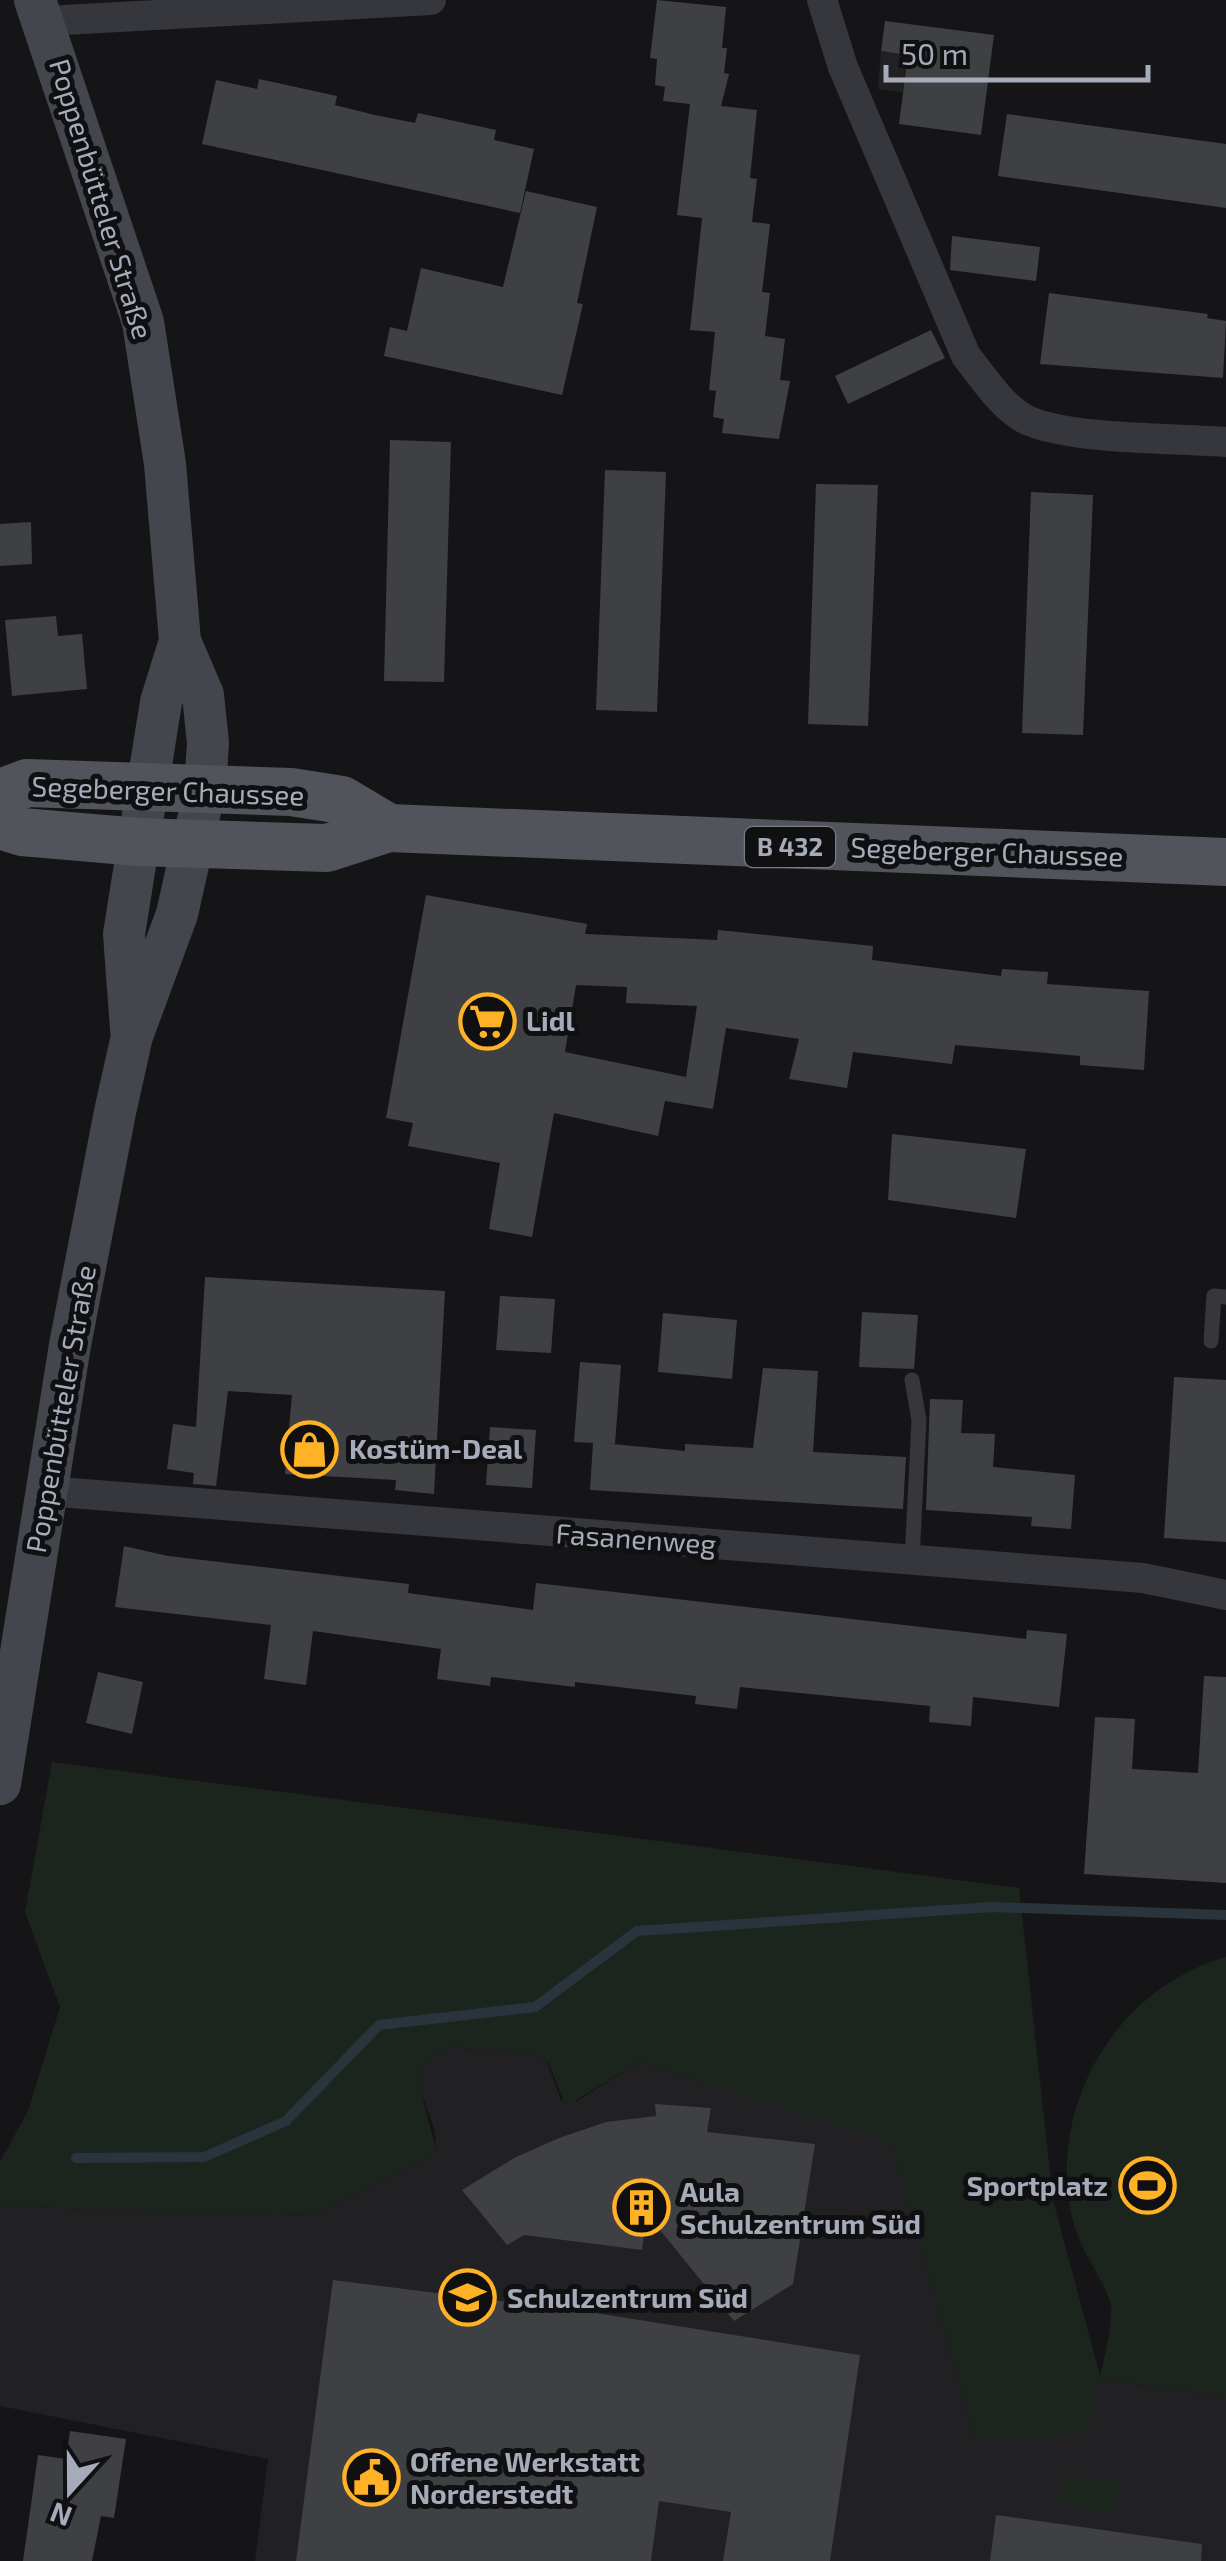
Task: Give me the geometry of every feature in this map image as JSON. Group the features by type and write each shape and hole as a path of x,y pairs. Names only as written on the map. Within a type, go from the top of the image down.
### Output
{"main road":[{"name":"Poppenbütteler Straße","path":"0,1784 46,1491 132,1036 166,954 195,843 205,789 208,742 203,695 180,641 165,464 143,322 41,11"},
{"name":"Poppenbütteler Straße","path":"132,1036 124,934 160,702 180,641"},
{"name":"Segeberger Chaussee","path":"0,793 27,783 292,792 342,800 389,828"},
{"name":"Segeberger Chaussee","path":"0,825 22,832 139,842 327,848 389,828 1226,862"}],"street":[{"path":"41,11 431,0"},
{"path":"822,0 844,67 966,356 998,396 1024,418 1055,428 1226,442"},
{"name":"Fasanenweg","path":"46,1491 1144,1578 1226,1595"}],"lane":[{"path":"1210,1340 1214,1296 1226,1296"},
{"path":"912,1380 919,1420 912,1560"}],"shaded area":[{"path":"881,51 990,66 983,104 878,89"},
{"path":"52,1762 1019,1888 1053,2200 1100,2376 1111,2307 1075,2229 1067,2175 1070,2134 1081,2094 1098,2057 1122,2024 1152,1995 1187,1973 1226,1957 1226,2397 1101,2379 1086,2433 976,2442 891,2142 639,2062 566,2106 548,2062 534,2053 448,2047 425,2060 420,2089 436,2149 426,2159 310,2216 0,2206 0,2162 28,2111 60,2007 25,1912"},
{"name":"Schulzentrum Süd","path":"448,2047 534,2053 547,2062 561,2100 577,2101 639,2062 891,2141 976,2442 1100,2379 1226,2397 1226,2561 255,2561 268,2459 0,2406 0,2206 310,2216 426,2159 436,2149 435,2131 420,2089 425,2060"},
{"path":"1063,2475 1118,2482 1114,2512 1058,2504"}],"building":[{"path":"657,0 726,7 722,48 727,48 724,73 729,74 721,106 757,110 750,178 757,179 752,222 770,224 762,292 770,293 765,336 785,339 780,380 790,381 779,439 722,433 724,419 713,417 716,391 709,390 715,332 690,330 702,218 677,215 690,104 663,101 665,87 655,85 657,59 650,58"},
{"path":"885,21 994,35 981,135 899,124 908,55 881,51"},
{"path":"259,79 337,96 335,105 375,115 415,123 418,113 496,130 494,140 534,149 520,213 202,144 216,80 257,89"},
{"path":"1007,114 1226,144 1226,208 998,176"},
{"path":"526,191 597,207 577,303 583,304 562,395 384,356 390,327 407,331 421,268 503,287"},
{"path":"952,236 1040,247 1036,281 950,270"},
{"path":"1049,293 1208,314 1207,318 1226,321 1223,378 1040,364"},
{"path":"931,330 945,358 848,404 835,376"},
{"path":"390,440 451,442 444,682 384,681"},
{"path":"605,470 666,472 657,712 596,710"},
{"path":"816,484 878,485 868,726 808,724"},
{"path":"1031,492 1093,495 1083,735 1022,733"},
{"path":"31,522 32,564 0,566 0,524"},
{"path":"56,616 58,636 82,634 87,689 12,696 5,620"},
{"path":"426,895 587,924 585,934 717,940 718,930 873,946 872,960 1001,976 1002,969 1048,972 1047,984 1149,991 1144,1070 1080,1065 1080,1056 955,1045 952,1064 853,1052 847,1088 789,1079 799,1039 726,1028 713,1109 665,1101 658,1136 554,1113 532,1237 489,1229 500,1163 408,1146 413,1123 386,1118","holes":["576,985 627,987 626,1003 697,1006 686,1077 565,1052"]},
{"path":"892,1134 1026,1149 1016,1218 888,1200"},
{"path":"205,1277 445,1291 434,1494 395,1490 396,1480 285,1474 292,1395 228,1391 216,1486 193,1484 194,1473 167,1469 173,1424 196,1427"},
{"path":"500,1296 555,1299 551,1353 496,1350"},
{"path":"862,1312 918,1315 914,1369 859,1367"},
{"path":"663,1313 737,1320 732,1379 658,1372"},
{"path":"580,1362 621,1365 615,1444 602,1443 685,1451 685,1444 753,1448 763,1368 818,1371 813,1452 906,1457 903,1509 590,1490 593,1443 574,1442"},
{"path":"1174,1377 1226,1380 1226,1542 1164,1538"},
{"path":"930,1399 963,1400 961,1433 995,1434 993,1467 1075,1475 1071,1529 1031,1526 1032,1517 926,1510"},
{"path":"490,1427 536,1430 532,1488 486,1485"},
{"path":"124,1546 168,1556 409,1584 408,1593 533,1610 536,1583 1026,1639 1027,1630 1067,1634 1059,1707 973,1697 971,1726 929,1722 930,1706 740,1687 737,1709 695,1704 696,1696 575,1682 575,1687 491,1677 490,1686 437,1679 441,1649 313,1631 306,1685 264,1679 271,1625 115,1607"},
{"path":"98,1672 143,1682 132,1734 86,1723"},
{"path":"1204,1676 1226,1677 1226,1883 1084,1874 1095,1717 1135,1719 1132,1769 1198,1773"},
{"name":"Aula Schulzentrum Süd","path":"655,2104 711,2108 707,2132 815,2144 793,2284 734,2321 647,2214 642,2250 524,2235 507,2245 462,2190 514,2158 559,2138 606,2122 656,2116"},
{"path":"333,2280 589,2312 860,2355 830,2561 723,2561 731,2512 659,2501 651,2561 296,2561"},
{"path":"70,2431 126,2439 114,2518 101,2516 92,2561 23,2561 38,2455 66,2459"},
{"path":"996,2515 1202,2544 1201,2561 990,2561"}],"waterway":[{"path":"76,2158 204,2157 286,2121 379,2025 535,2007 637,1931 992,1907 1226,1915"}],"place":[{"name":"Lidl","path":"487,1021"},
{"name":"Kostüm-Deal","path":"310,1449"},
{"name":"Sportplatz","path":"1147,2186"},
{"name":"Aula Schulzentrum Süd","path":"641,2208"},
{"name":"Schulzentrum Süd","path":"468,2298"},
{"name":"Offene Werkstatt Norderstedt","path":"371,2478"}]}
